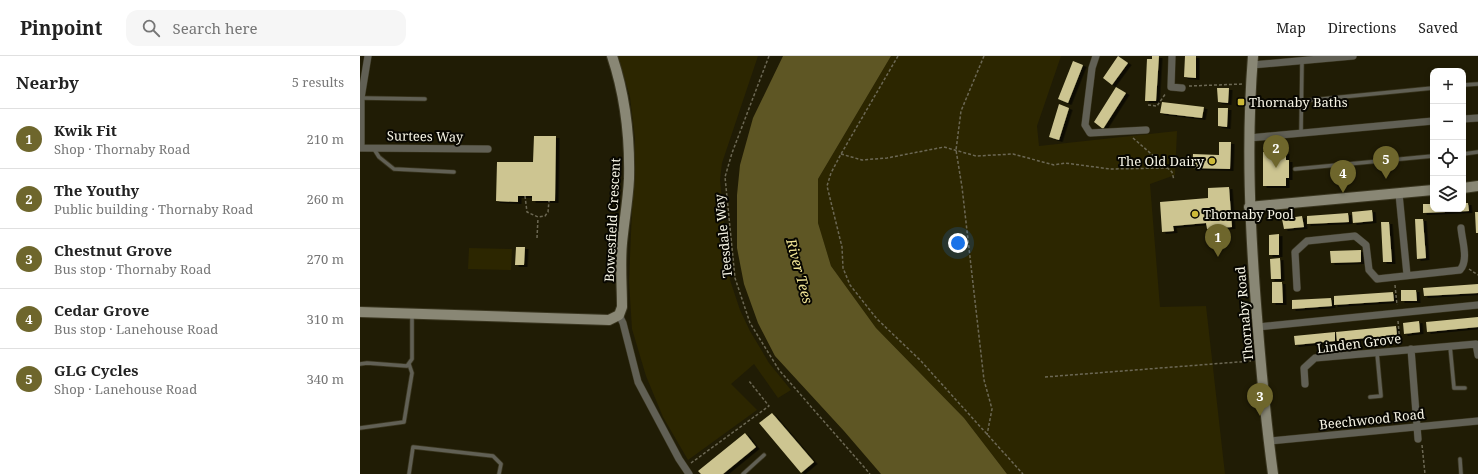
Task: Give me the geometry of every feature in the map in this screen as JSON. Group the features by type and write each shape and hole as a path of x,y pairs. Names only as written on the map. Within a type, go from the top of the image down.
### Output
{"street":[{"name":"Surtees Way","path":"368,56 361,98 361,148 488,149"},
{"name":"Bowesfield Crescent","path":"612,56 618,73 625,109 629,156 629,180 622,244 622,307 619,315 623,323 638,382 687,471"},
{"path":"1096,56 1092,68 1085,125 1090,133 1146,130"},
{"path":"1172,56 1171,87 1182,88"},
{"path":"1253,61 1302,61 1353,56"},
{"name":"Thornaby Road","path":"1253,61 1249,138 1249,208 1268,441 1273,474"},
{"path":"1466,119 1478,118"},
{"path":"1249,138 1430,121"},
{"path":"1466,188 1478,186"},
{"path":"1249,208 1430,190"},
{"path":"1399,194 1407,275"},
{"path":"1297,288 1295,252 1306,241 1355,236 1366,245 1369,270 1377,279 1460,270 1464,266 1461,228"},
{"path":"1258,327 1478,305"},
{"path":"360,312 609,320 619,315"},
{"name":"Linden Grove","path":"1305,384 1304,368 1315,358 1476,344 1478,355"},
{"name":"Linden Grove","path":"1411,349 1418,438"},
{"name":"Beechwood Road","path":"1268,441 1478,421"}],"lane":[{"path":"1301,134 1302,61"},
{"path":"1466,85 1478,84"},
{"path":"1301,100 1430,88"},
{"path":"361,98 425,99"},
{"path":"373,148 378,157 394,169 454,172"},
{"path":"1466,154 1478,152"},
{"path":"1295,169 1430,156"},
{"path":"360,364 367,363 408,366 412,360 412,314"},
{"path":"1450,346 1454,388 1464,388"},
{"path":"1370,397 1381,396 1377,352"},
{"path":"360,428 404,422 412,373 409,364"},
{"path":"409,474 413,447 493,456 501,464 499,474"},
{"path":"743,474 764,455"},
{"path":"1460,459 1461,474"}],"path":[{"name":"Teesdale Way","path":"769,56 732,153 726,177 735,278 750,323 780,370 870,474"},
{"path":"898,56 831,172 827,186 842,247 843,268 850,285 876,319 920,360 1023,474"},
{"path":"984,56 961,111 956,150 962,187 984,380 992,409 987,435"},
{"path":"1182,88 1191,85 1252,84"},
{"path":"1148,105 1156,106 1171,87"},
{"path":"1126,131 1172,172 1174,180"},
{"path":"841,154 862,160 886,158 944,147 976,156 1013,154 1054,165 1065,163 1110,169 1167,168"},
{"path":"525,196 527,212 538,217 545,216 548,212 549,201"},
{"path":"537,238 538,217"},
{"path":"1464,266 1478,275"},
{"path":"1045,377 1261,360"},
{"path":"687,471 769,406 749,381"},
{"path":"1418,438 1422,438 1425,474"}],"shaded area":[{"path":"618,56 758,56 722,163 720,180 730,280 740,310 750,331 769,363 791,390 778,398 754,364 731,384 757,410 688,460 663,417 646,376 632,329 629,281 635,139 630,97"},
{"path":"891,56 1061,56 1037,126 1039,146 1177,131 1175,175 1150,184 1160,307 1206,306 1225,474 1007,474 964,418 876,328 831,266 818,223 818,179"},
{"path":"469,248 512,249 511,270 468,269"}],"water":[{"name":"River Tees","path":"783,56 891,56 818,179 818,223 831,266 876,328 964,418 1007,474 881,474 844,431 775,356 758,323 744,284 737,248 737,195 740,165 753,118"}],"building":[{"path":"1118,56 1128,63 1112,85 1103,78"},
{"path":"1152,56 1159,56 1156,101 1145,101 1147,59 1152,59"},
{"path":"1185,56 1196,56 1196,78 1184,77"},
{"path":"1073,61 1083,65 1068,103 1058,99"},
{"path":"1116,87 1126,93 1103,129 1094,122"},
{"path":"1217,88 1229,88 1228,103 1218,102"},
{"path":"1162,102 1204,107 1202,118 1160,113"},
{"path":"1059,104 1069,108 1059,140 1049,137"},
{"path":"1218,108 1228,108 1227,127 1218,126"},
{"path":"534,136 556,136 555,201 532,201 532,196 518,196 518,202 496,201 497,162 533,162"},
{"name":"The Old Dairy","path":"1219,142 1231,142 1230,169 1192,168 1193,154 1219,155"},
{"path":"1263,152 1286,152 1286,160 1289,160 1289,178 1286,178 1286,186 1263,186"},
{"name":"Thornaby Pool","path":"1229,187 1232,227 1207,229 1206,223 1173,226 1174,231 1162,232 1160,202 1208,198 1208,188"},
{"path":"1466,203 1468,203 1469,211 1466,211"},
{"path":"1423,204 1430,204 1430,212 1446,212 1423,213"},
{"path":"1372,210 1373,221 1353,223 1352,212"},
{"path":"1475,212 1478,212 1478,233 1476,233"},
{"path":"1348,213 1349,222 1307,224 1307,216"},
{"path":"1302,216 1304,227 1284,229 1282,219"},
{"path":"1415,219 1423,219 1426,258 1417,259"},
{"path":"1381,222 1389,222 1392,262 1383,262"},
{"path":"1279,234 1279,255 1269,255 1269,235"},
{"path":"516,247 525,247 524,265 515,265"},
{"path":"1361,250 1361,262 1331,263 1330,251"},
{"path":"1280,258 1281,279 1271,279 1270,259"},
{"path":"1272,282 1282,282 1283,303 1272,303"},
{"path":"1478,284 1478,293 1424,296 1423,288"},
{"path":"1401,290 1416,290 1417,301 1401,301"},
{"path":"1393,292 1394,301 1334,305 1334,296"},
{"path":"1331,298 1332,306 1292,309 1292,300"},
{"path":"1478,317 1478,327 1427,332 1426,322"},
{"path":"1419,321 1420,332 1404,334 1403,323"},
{"path":"1396,326 1397,335 1337,341 1336,332"},
{"path":"1335,332 1335,341 1295,345 1294,336"},
{"path":"772,413 814,462 801,473 759,423"},
{"path":"745,433 756,447 723,474 701,474 698,471"}],"place":[{"name":"Thornaby Baths","path":"1241,102"},
{"name":"The Old Dairy","path":"1212,161"},
{"name":"The Youthy","path":"1276,168"},
{"name":"GLG Cycles","path":"1386,179"},
{"name":"Cedar Grove","path":"1343,193"},
{"name":"Thornaby Pool","path":"1195,214"},
{"name":"Kwik Fit","path":"1218,257"},
{"name":"Chestnut Grove","path":"1260,416"}]}
